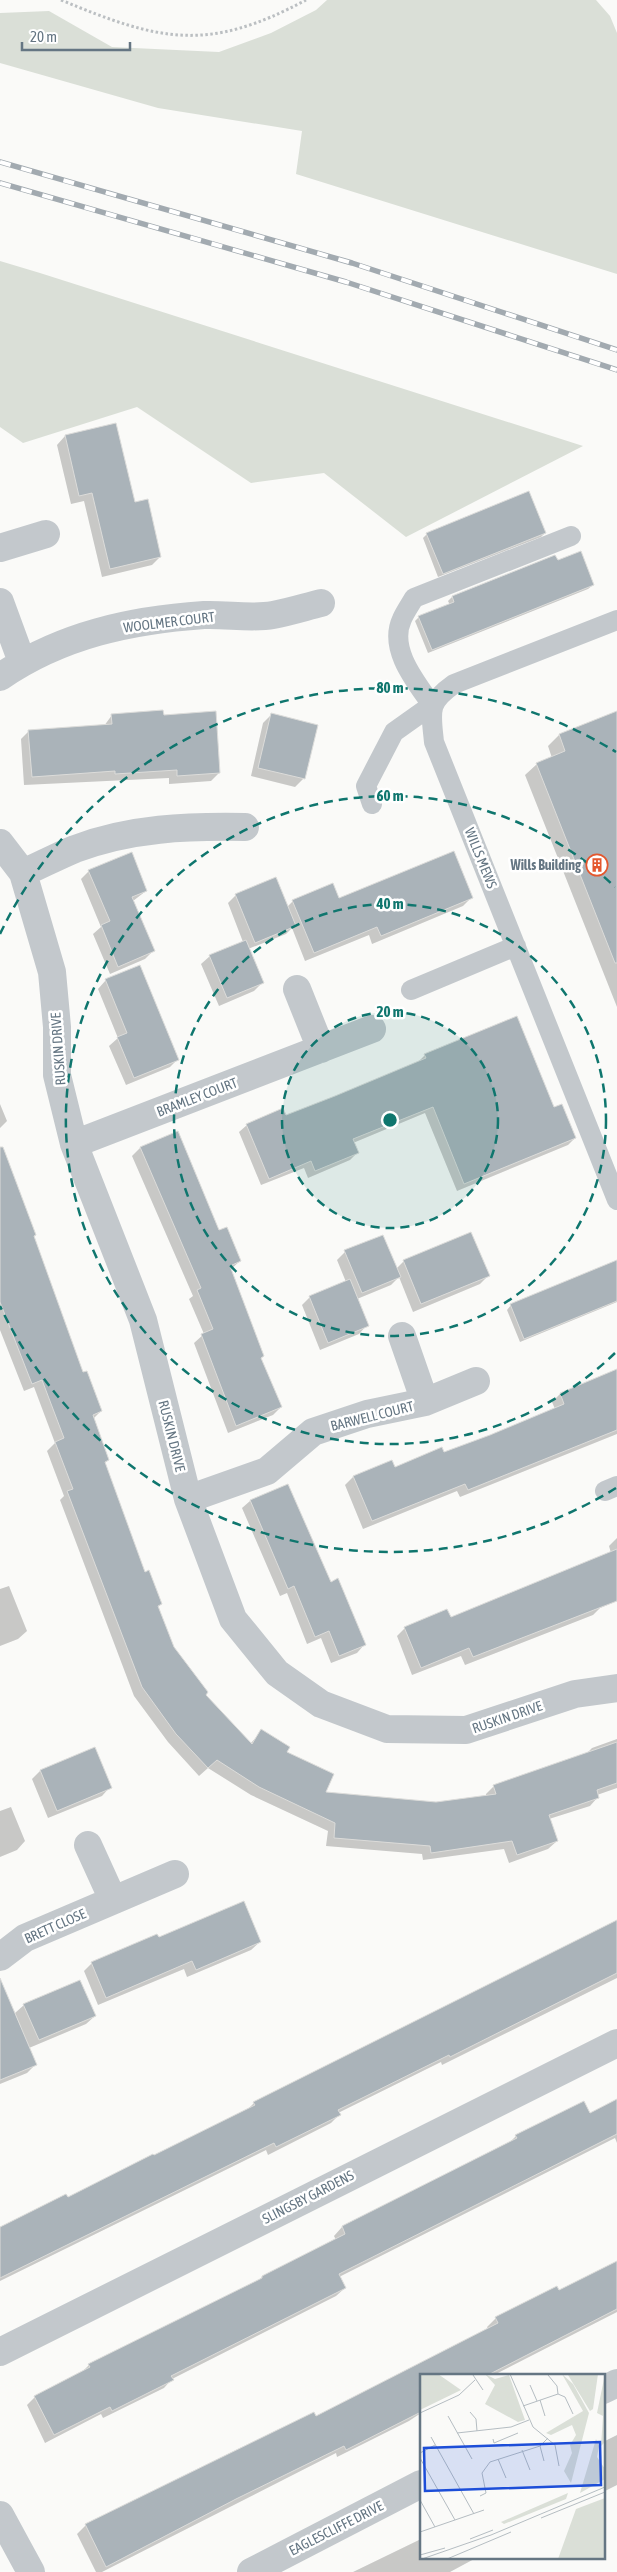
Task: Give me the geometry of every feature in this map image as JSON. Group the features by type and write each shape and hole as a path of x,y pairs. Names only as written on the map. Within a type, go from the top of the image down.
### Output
{"street":[{"path":"0,548 46,534"},
{"path":"0,602 11,670"},
{"name":"WOOLMER COURT","path":"11,670 82,635 143,622 205,615 271,616 321,603"},
{"path":"23,873 76,849 131,834 188,826 245,827"},
{"name":"RUSKIN DRIVE","path":"0,843 23,873 52,972 57,1027 57,1075 74,1144 143,1320 188,1499 233,1619 277,1672 321,1704 387,1729 466,1730 575,1694 617,1688"},
{"path":"297,988 321,1048"},
{"name":"BRAMLEY COURT","path":"74,1144 372,1029"},
{"name":"BARWELL COURT","path":"402,1336 425,1402"},
{"name":"BARWELL COURT","path":"188,1499 267,1471 313,1432 367,1414 425,1402 476,1381"},
{"path":"88,1845 113,1900"},
{"name":"BRETT CLOSE","path":"0,1957 25,1938 175,1874"},
{"name":"SLINGSBY GARDENS","path":"0,2352 617,2044"},
{"path":"604,2390 617,2383"},
{"name":"EAGLESCLIFFE DRIVE","path":"251,2572 420,2485"},
{"path":"0,2515 31,2572"}],"lane":[{"path":"432,705 403,663 399,643 401,620 414,598 571,536"},
{"path":"372,804 366,786 394,732 432,705 441,693 454,684 617,620"},
{"name":"WILLS MEWS","path":"432,705 434,742 617,1200"},
{"path":"411,990 516,946"}],"path":[{"path":"61,0 118,24 147,31 182,36 215,35 242,28 279,14 306,0"}],"shaded area":[{"path":"327,0 596,0 610,16 617,33 617,274 296,174 302,131 158,108 0,63 0,13 49,11 112,47 219,52 271,33 316,10"},
{"path":"0,261 583,446 406,537 324,473 251,483 137,407 23,443 0,427"}],"building":[{"path":"116,423 135,502 148,499 161,557 110,569 92,493 79,496 65,435"},
{"path":"529,491 546,533 443,574 426,533"},
{"path":"581,551 594,585 432,650 418,616 454,602 452,596 555,555 558,560"},
{"path":"163,710 164,715 216,711 220,773 177,776 177,770 115,774 115,771 32,777 28,730 112,724 111,714"},
{"name":"Wills Building","path":"617,711 617,963 615,963 536,763 565,751 559,734"},
{"path":"271,713 318,725 305,779 258,768"},
{"path":"454,851 473,898 381,936 377,927 314,953 292,900 333,883 339,898"},
{"path":"132,852 147,891 132,897 155,951 118,967 101,925 110,921 88,870"},
{"path":"276,877 296,926 255,943 235,894"},
{"path":"246,940 264,983 227,998 209,955"},
{"path":"140,965 179,1060 134,1078 117,1037 127,1033 105,979"},
{"path":"517,1016 554,1107 562,1104 576,1138 464,1184 433,1107 353,1139 359,1153 315,1171 311,1161 269,1179 246,1124 283,1108 286,1115 335,1096 426,1058 424,1054"},
{"path":"178,1131 219,1230 227,1227 241,1261 230,1266 264,1356 261,1358 282,1407 236,1426 201,1334 213,1329 197,1290 201,1288 140,1147"},
{"path":"0,1147 3,1147 36,1235 34,1236 83,1372 87,1371 102,1411 93,1415 109,1460 105,1462 145,1572 149,1570 162,1604 158,1606 174,1647 208,1692 206,1695 252,1744 261,1729 290,1747 287,1752 334,1774 326,1792 436,1802 496,1794 493,1785 617,1742 617,1783 597,1790 599,1798 549,1815 558,1841 517,1855 512,1841 431,1853 430,1846 334,1838 335,1823 259,1787 217,1760 208,1768 176,1734 142,1687 67,1491 73,1489 55,1442 64,1438 42,1380 32,1384 0,1302"},
{"path":"471,1232 490,1276 421,1304 403,1260"},
{"path":"383,1235 401,1277 362,1293 344,1250"},
{"path":"617,1260 617,1301 524,1339 510,1304"},
{"path":"350,1279 369,1326 328,1343 309,1296"},
{"path":"617,1369 617,1430 468,1490 465,1484 372,1521 353,1476 392,1460 395,1467 442,1447 444,1452 490,1435 564,1404 560,1393"},
{"path":"288,1484 331,1582 338,1578 366,1645 339,1656 329,1631 315,1637 294,1586 288,1589 250,1500"},
{"path":"617,1549 617,1601 473,1657 469,1648 421,1668 404,1627 447,1609 451,1617"},
{"path":"95,1747 112,1788 57,1811 40,1770"},
{"path":"244,1901 261,1942 196,1970 192,1961 106,1998 91,1962 157,1934 159,1937"},
{"path":"617,1920 617,1973 450,2057 449,2055 338,2110 341,2115 276,2147 274,2143 0,2278 0,2227 66,2194 68,2197 255,2105 253,2102"},
{"path":"0,1978 37,2065 0,2080"},
{"path":"80,1980 96,2016 39,2040 23,2004"},
{"path":"617,2099 617,2134 339,2274 346,2288 171,2376 174,2380 112,2411 110,2407 54,2435 34,2396 90,2367 88,2364 262,2278 262,2276 345,2234 342,2226 517,2138 515,2135 584,2101 590,2113"},
{"path":"617,2261 617,2309 490,2374 420,2374 420,2413 346,2450 344,2446 236,2499 106,2567 85,2524 314,2412 316,2416 498,2323 495,2317 557,2286 559,2290"}],"railway":[{"path":"0,162 352,263 617,350"},
{"path":"0,183 346,282 617,370"}],"place":[{"name":"Wills Building","path":"597,865"}]}
